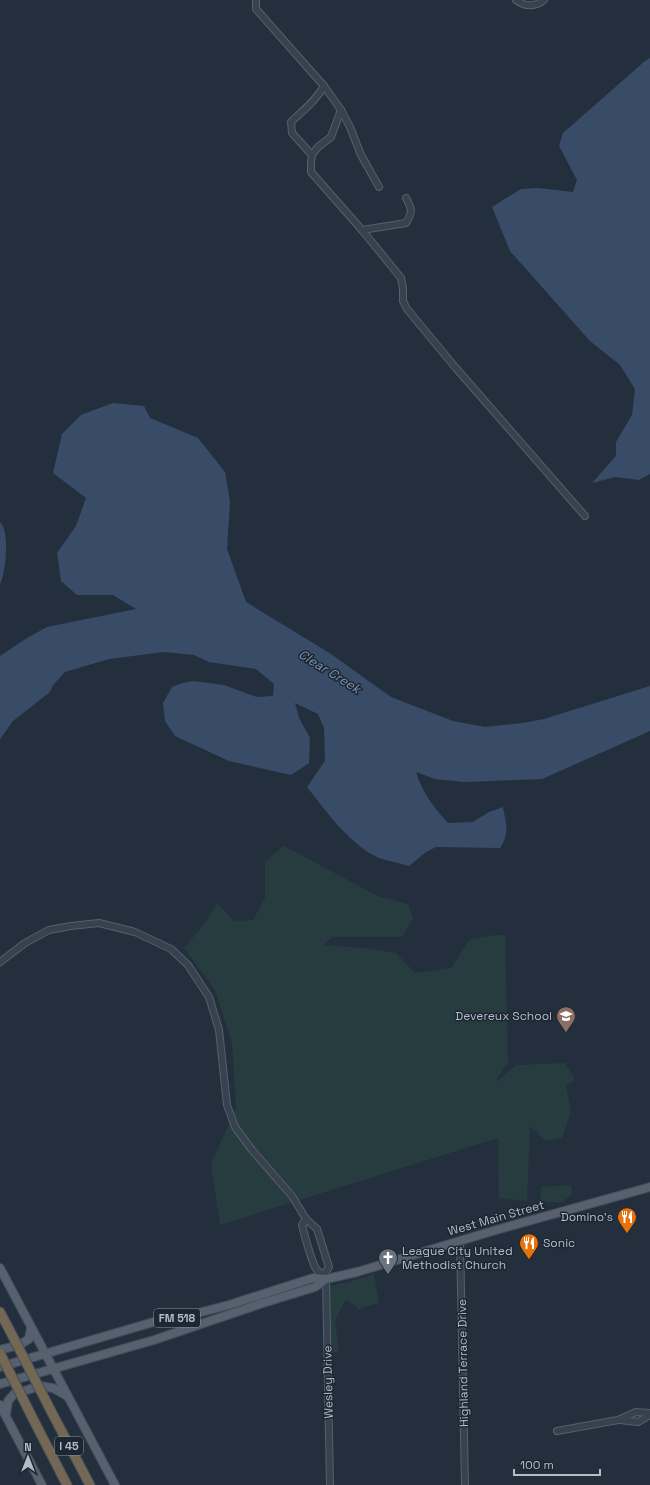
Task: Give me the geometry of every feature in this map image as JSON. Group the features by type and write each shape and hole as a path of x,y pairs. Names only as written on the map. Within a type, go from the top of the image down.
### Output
{"highway":[{"name":"I 45","path":"0,1312 32,1376 90,1484"},
{"name":"I 45","path":"0,1353 67,1485"}],"main road":[{"name":"West Main Street","path":"45,1353 157,1321 210,1310 313,1278 357,1272 460,1240 650,1187"},
{"path":"0,1268 115,1485"},
{"name":"West Main Street","path":"53,1369 154,1340 263,1302 315,1287 325,1277"},
{"path":"0,1350 18,1346 29,1339 31,1328"},
{"name":"FM 518","path":"0,1367 45,1353"},
{"name":"FM 518","path":"0,1384 53,1369"},
{"path":"6,1415 8,1401 14,1394 40,1386 53,1388 68,1397"},
{"path":"0,1405 42,1485"}],"street":[{"path":"256,0 256,9 324,86 341,110 350,127 361,155 379,187"},
{"path":"516,0 521,4 531,6 544,0"},
{"path":"312,155 292,133 292,122 319,97 324,86"},
{"path":"341,110 332,137 318,147 312,155 311,172 362,230 401,278 403,301 407,310 585,516"},
{"path":"362,230 406,223 412,208 406,198"},
{"name":"Wesley Drive","path":"0,962 25,943 49,930 99,923 135,932 171,949 188,965 209,997 219,1030 226,1104 235,1128 292,1196 306,1219 317,1229 329,1267 325,1277 330,1485"},
{"path":"306,1219 302,1224 304,1235 316,1269 325,1277"},
{"name":"Highland Terrace Drive","path":"460,1240 465,1485"},
{"path":"557,1431 618,1420 636,1412 650,1414"},
{"path":"618,1420 638,1422 650,1414"}],"green space":[{"path":"284,846 378,896 408,904 413,919 402,937 332,937 324,945 372,949 396,953 415,973 451,968 470,939 505,935 508,1063 497,1078 497,1082 516,1065 565,1063 575,1079 566,1086 571,1111 562,1138 546,1141 530,1126 527,1201 499,1198 498,1138 220,1225 211,1164 236,1108 232,1043 215,990 184,948 205,923 217,903 234,921 253,920 265,898 265,861"},
{"path":"571,1185 572,1194 562,1202 540,1202 541,1187"},
{"path":"374,1274 379,1303 359,1309 346,1299 335,1320 339,1351 330,1354 329,1286 349,1282"}],"water":[{"path":"650,58 650,474 639,480 615,477 592,483 616,456 616,442 632,415 635,389 620,365 590,341 510,251 492,207 521,189 538,188 573,192 577,180 559,146 563,133"},
{"name":"Clear Creek","path":"113,403 144,406 150,418 198,438 225,472 230,502 227,549 246,602 331,654 391,697 453,721 485,727 544,719 650,686 650,731 542,779 464,782 435,779 416,772 429,799 448,823 473,822 489,812 503,807 506,833 500,848 436,847 426,852 409,866 379,858 358,845 339,827 307,787 325,761 324,728 318,714 295,703 299,718 310,738 309,763 291,775 229,761 175,736 165,721 163,703 172,687 193,681 224,685 257,697 273,696 274,684 256,669 209,662 194,655 164,652 109,659 65,672 53,685 50,692 13,721 0,739 0,656 47,627 136,609 113,595 77,595 61,581 57,553 76,526 86,498 53,473 62,434 81,415"},
{"path":"0,522 5,534 6,552 4,571 0,584"}],"place":[{"name":"Devereux School","path":"566,1033"},
{"name":"Domino's","path":"627,1234"},
{"name":"Sonic","path":"529,1260"},
{"name":"League City United Methodist Church","path":"388,1275"}]}
